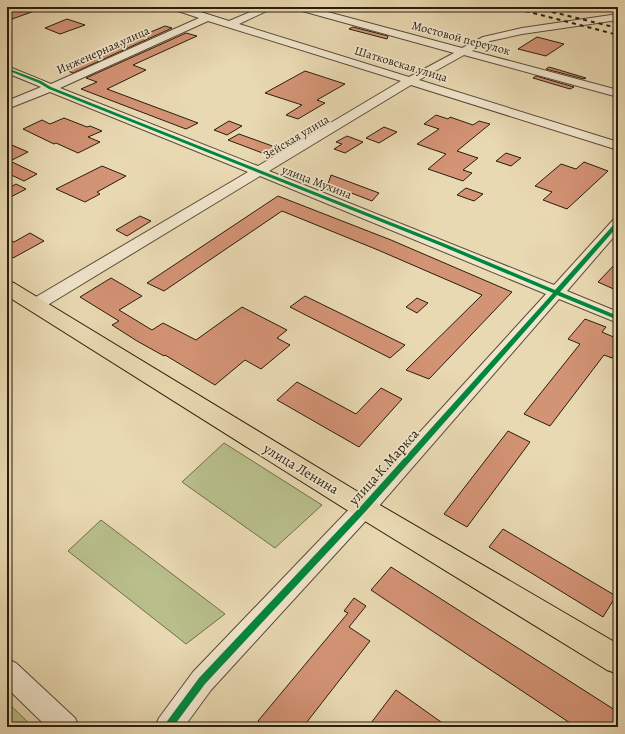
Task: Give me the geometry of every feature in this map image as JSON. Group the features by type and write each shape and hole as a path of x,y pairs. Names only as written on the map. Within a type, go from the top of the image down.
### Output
{"main road":[{"name":"улица Ленина","path":"7,287 364,508 618,660"}],"street":[{"name":"Шатковская улица","path":"175,7 618,146"},
{"path":"230,24 270,7"},
{"name":"Мостовой переулок","path":"298,7 618,94"},
{"name":"Инженерная улица","path":"7,106 208,17"},
{"name":"Зейская улица","path":"35,305 260,172 411,80 487,39 522,31 618,17"},
{"name":"улица Мухина","path":"7,69 40,82 50,88 441,244 618,318"},
{"name":"улица К.Маркса","path":"168,727 202,681 364,508 618,223"},
{"path":"7,671 66,727"}],"green space":[{"path":"224,443 322,505 275,548 182,482"},
{"path":"101,520 225,614 186,644 68,551"},
{"path":"7,702 33,727 7,727"}],"building":[{"path":"7,7 43,8 12,19 7,18"},
{"path":"67,19 85,25 60,34 45,28"},
{"path":"165,26 172,28 73,73 63,69"},
{"path":"353,27 388,36 387,39 349,29"},
{"path":"186,33 197,36 133,65 146,70 107,89 198,123 186,129 81,89 97,82 86,78"},
{"path":"537,37 564,44 546,56 518,49"},
{"path":"549,67 586,78 584,79 546,69"},
{"path":"305,71 345,84 317,100 325,103 298,119 286,115 302,105 265,93"},
{"path":"536,76 574,87 570,89 533,78"},
{"path":"436,115 448,119 450,117 473,125 479,121 490,124 457,151 478,158 463,170 472,173 463,181 428,169 446,154 417,144 439,129 424,124"},
{"path":"64,118 102,131 88,137 100,142 78,153 56,143 54,144 23,129 42,120 50,124"},
{"path":"229,121 242,126 227,135 214,130"},
{"path":"384,127 397,132 379,143 366,138"},
{"path":"239,134 275,147 265,154 228,140"},
{"path":"347,136 363,142 345,153 334,149 342,144 336,142"},
{"path":"7,143 28,152 10,161 37,174 24,181 7,173"},
{"path":"506,153 521,158 511,166 496,161"},
{"path":"584,162 608,171 567,209 543,200 552,192 535,186 561,164 576,169"},
{"path":"102,166 126,176 97,192 100,194 85,202 56,189"},
{"path":"331,175 379,193 372,201 328,184"},
{"path":"16,184 26,189 7,199 7,189"},
{"path":"466,188 483,194 474,201 457,195"},
{"path":"278,196 391,240 512,292 429,379 406,370 482,295 378,250 282,211 164,291 147,283"},
{"path":"140,216 151,221 127,236 116,230"},
{"path":"30,233 44,241 13,258 7,255 7,239 14,242"},
{"path":"618,261 618,291 598,282"},
{"path":"111,278 142,296 119,310 152,330 163,323 196,340 242,307 287,330 277,338 290,345 261,369 245,360 215,385 165,355 164,356 137,341 112,325 119,321 80,297"},
{"path":"305,296 405,345 390,358 290,307"},
{"path":"417,298 428,303 417,313 406,307"},
{"path":"585,319 606,327 602,332 618,339 618,351 612,358 604,355 550,426 524,414 580,344 568,339"},
{"path":"297,382 356,414 381,388 402,399 359,447 277,400"},
{"path":"508,431 530,442 467,527 444,514"},
{"path":"503,529 616,596 603,617 489,547"},
{"path":"391,567 618,712 618,727 576,727 371,590"},
{"path":"354,598 366,606 349,627 370,641 303,727 265,727 258,721 348,613 344,611"},
{"path":"396,690 448,727 368,727"}],"railway":[{"path":"510,7 618,35"},
{"path":"552,12 618,28"}],"cycle path":[{"path":"7,69 40,82 50,88 441,244 618,318"},
{"path":"168,727 202,681 364,508 618,223"}]}
